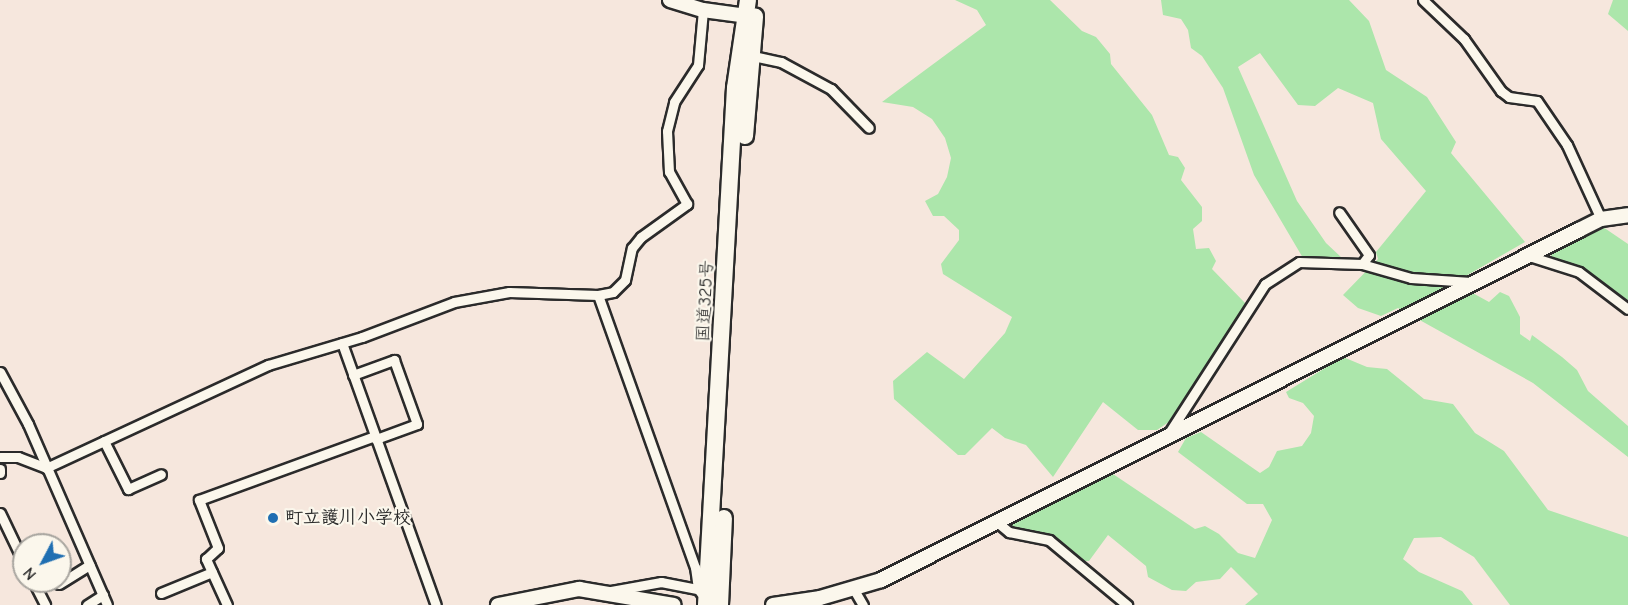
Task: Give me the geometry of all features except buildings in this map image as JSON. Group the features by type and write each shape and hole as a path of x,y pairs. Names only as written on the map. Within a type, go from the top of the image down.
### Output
{"highway":[{"name":"国道325号","path":"708,600 735,88 749,11 758,0"},
{"name":"国道325号","path":"708,600 746,116 753,56 749,11"}],"street":[{"path":"670,0 703,10 749,11"},
{"path":"1423,0 1464,39 1501,91 1509,97 1537,101 1567,145 1601,219"},
{"path":"0,457 18,457 46,468 268,365 342,343 480,296 547,291 598,295 619,288 625,280 632,249 641,237 687,204 669,172 667,131 674,102 698,65 703,10"},
{"path":"753,56 781,62 831,89 869,128"},
{"path":"1339,212 1369,255 1362,264"},
{"path":"773,605 881,580 1601,219 1628,215"},
{"path":"1529,256 1579,272 1628,309"},
{"path":"1167,436 1265,284 1299,262 1362,264 1411,278 1476,282"},
{"path":"598,295 708,600"},
{"path":"342,343 436,605"},
{"path":"227,605 206,559 218,548 199,500 417,423 394,360 353,375"},
{"path":"0,372 107,605"},
{"path":"104,441 128,489 161,474"},
{"path":"0,513 12,538"},
{"path":"997,522 1009,532 1049,540 1127,605"},
{"path":"72,576 90,565"},
{"path":"161,593 212,572"},
{"path":"611,591 661,582 708,600"},
{"path":"853,588 863,605"},
{"path":"498,605 579,589 611,591 674,605"},
{"path":"87,605 103,595"}],"green space":[{"path":"955,0 1050,0 1082,31 1096,37 1110,54 1111,64 1152,115 1169,155 1178,157 1185,168 1181,180 1202,207 1202,221 1193,229 1196,249 1209,248 1216,261 1212,269 1246,304 1173,419 1157,430 1138,430 1103,402 1053,477 1026,445 1005,438 992,428 965,455 958,455 894,399 893,381 927,352 964,379 1005,333 1012,317 943,274 941,264 959,240 959,230 944,216 933,216 925,201 938,194 947,177 951,158 945,138 932,119 913,107 882,102 986,25 977,10"},
{"path":"1161,0 1349,0 1369,21 1386,70 1427,97 1456,142 1451,153 1525,242 1464,277 1469,291 1489,302 1500,292 1509,296 1520,317 1520,334 1530,341 1532,335 1562,357 1577,370 1588,391 1628,426 1628,457 1533,383 1398,308 1381,316 1358,308 1343,295 1378,259 1376,252 1426,191 1381,139 1373,103 1338,88 1315,106 1298,105 1260,53 1238,67 1297,201 1326,243 1342,258 1303,258 1254,175 1223,88 1202,56 1191,48 1188,30 1181,19 1163,15"},
{"path":"1613,0 1628,0 1628,31 1608,14"},
{"path":"1603,227 1628,244 1628,306 1550,260 1553,249"},
{"path":"1343,357 1367,367 1387,369 1424,399 1453,404 1475,433 1504,451 1548,510 1628,537 1628,605 1510,605 1474,557 1441,537 1414,538 1403,559 1419,572 1462,591 1473,605 1245,605 1258,594 1231,567 1220,579 1196,582 1186,591 1172,590 1148,577 1146,566 1108,535 1089,561 1082,561 1052,535 1014,528 1008,522 1110,472 1195,529 1205,526 1219,534 1238,553 1255,558 1272,520 1263,504 1247,504 1178,452 1186,438 1201,432 1260,473 1269,467 1277,451 1302,446 1311,433 1314,416 1303,403 1289,398 1286,392"}],"place":[{"name":"町立護川小学校","path":"273,518"}]}
